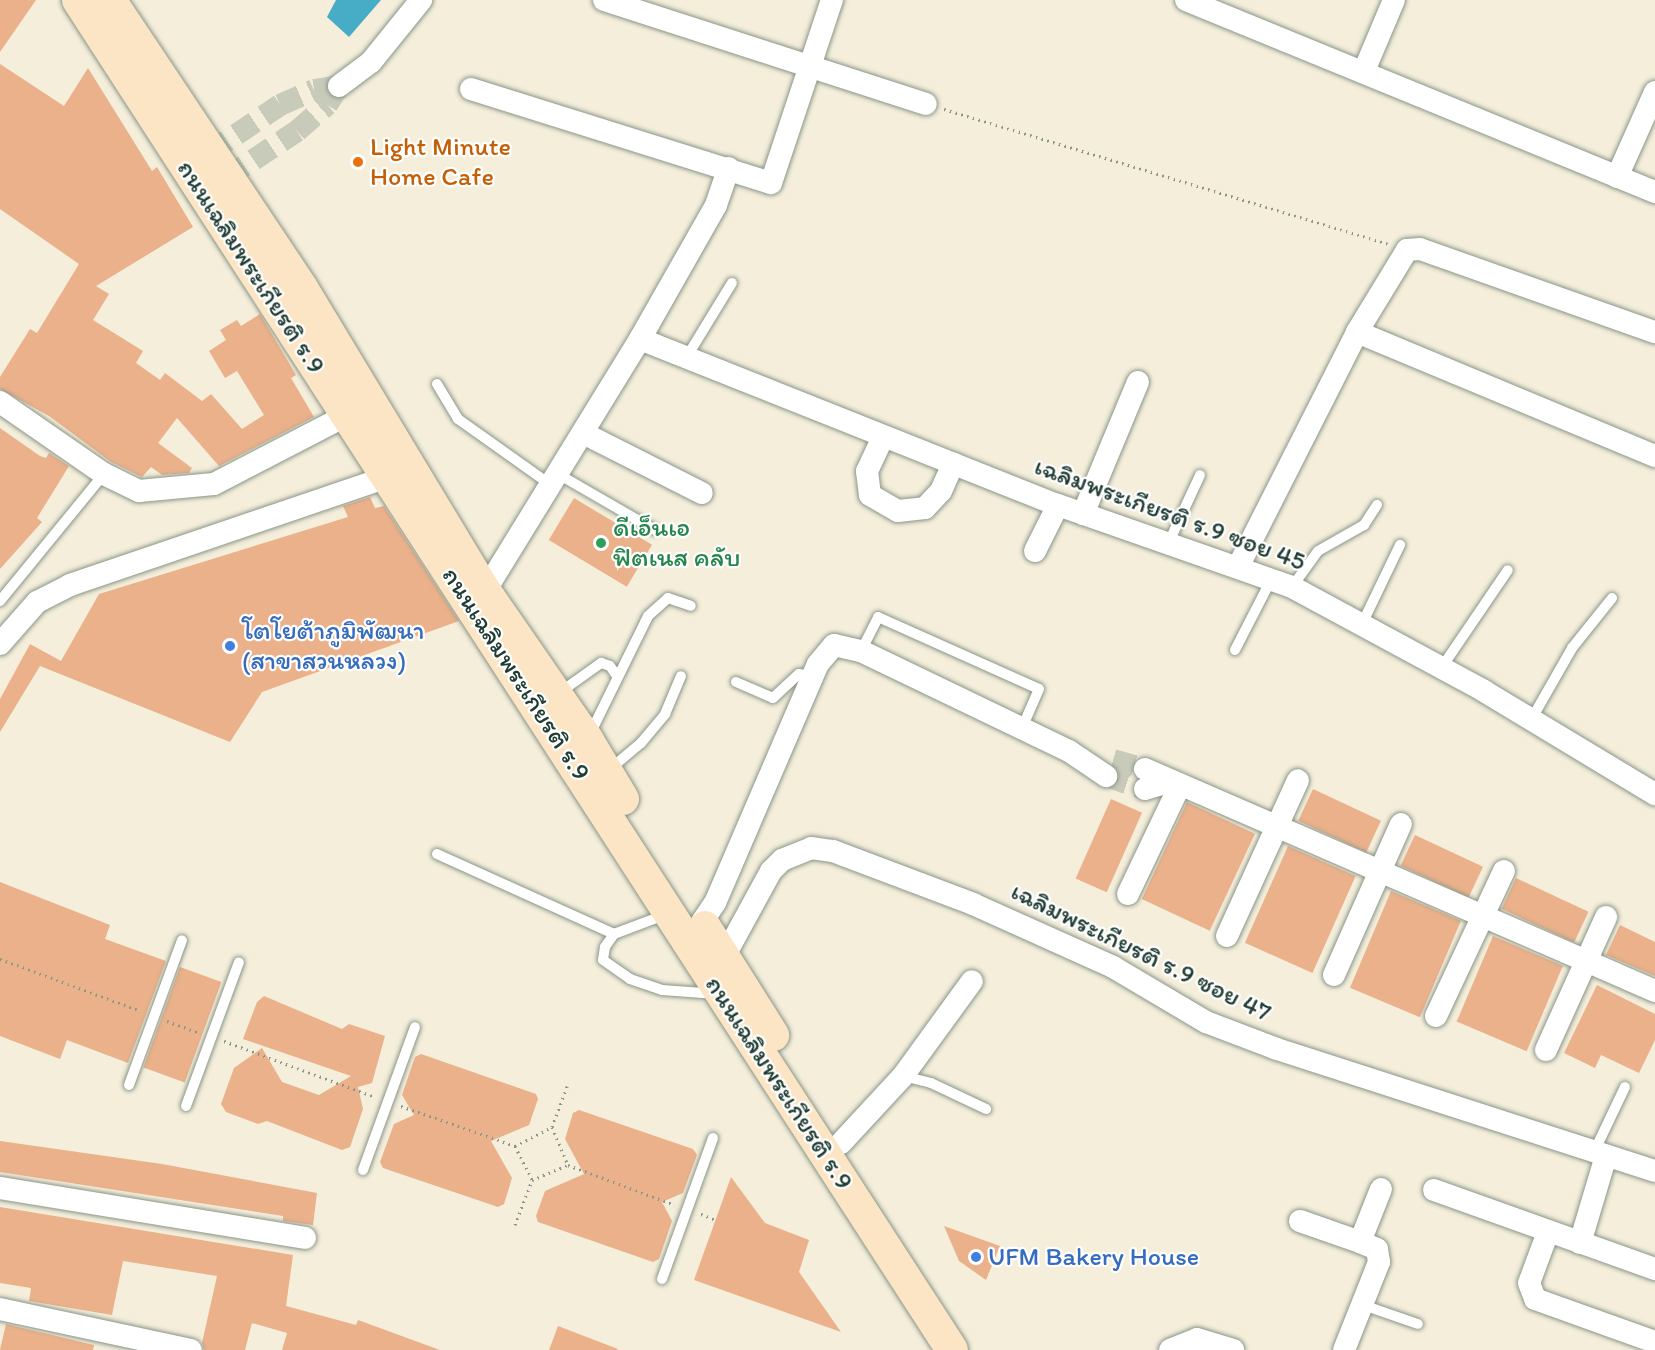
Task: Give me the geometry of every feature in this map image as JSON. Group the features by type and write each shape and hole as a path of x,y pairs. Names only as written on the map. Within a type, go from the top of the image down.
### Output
{"main road":[{"name":"ถนนเฉลิมพระเกียรติ ร.9","path":"78,0 671,912 721,994 952,1350"},
{"name":"ถนนเฉลิมพระเกียรติ ร.9","path":"110,0 302,288 485,591 587,739 970,1350"}],"street":[{"path":"339,86 371,62 421,0"},
{"path":"604,0 926,104"},
{"path":"471,89 771,183 811,68 831,0"},
{"path":"1186,0 1655,192"},
{"path":"1364,71 1395,0"},
{"path":"1617,177 1655,92"},
{"path":"485,591 640,339 702,230 729,168"},
{"path":"1238,567 1358,332 1407,250 1420,249 1655,332"},
{"path":"1358,332 1655,456"},
{"name":"เฉลิมพระเกียรติ ร.9 ซอย 45","path":"640,339 1058,505 1281,584 1442,667 1655,794"},
{"path":"1083,514 1138,382"},
{"path":"0,402 104,474 139,491 214,484 347,415"},
{"path":"583,433 702,493"},
{"path":"883,437 867,471 870,495 898,511 925,508 941,491 953,464"},
{"path":"0,644 37,602 70,585 387,477"},
{"path":"1035,551 1058,505"},
{"path":"702,922 716,903 818,663 834,645 861,651 1109,768"},
{"path":"1145,779 1176,783 1655,991"},
{"path":"1227,936 1298,780"},
{"path":"1128,894 1176,783"},
{"path":"1334,975 1401,824"},
{"name":"เฉลิมพระเกียรติ ร.9 ซอย 47","path":"724,957 771,871 782,860 811,848 833,851 973,904 1103,962 1206,1022 1277,1049 1655,1172"},
{"path":"1436,1016 1504,871"},
{"path":"1546,1050 1606,917"},
{"path":"841,1143 903,1076 972,981"},
{"path":"1580,1243 1600,1154"},
{"path":"0,1188 305,1239"},
{"path":"1360,1242 1381,1189"},
{"path":"1434,1190 1655,1269"},
{"path":"1300,1221 1377,1249 1379,1254 1363,1305 1344,1350"},
{"path":"1548,1232 1529,1283 1535,1299 1655,1342"},
{"path":"0,1309 191,1350"},
{"path":"1170,1350 1197,1339 1233,1350"}],"lane":[{"path":"686,358 732,283"},
{"path":"437,384 458,419 554,480 655,530"},
{"path":"0,602 104,474"},
{"path":"1167,544 1200,475"},
{"path":"1235,650 1281,584 1318,550 1364,525 1377,505"},
{"path":"1362,624 1400,545"},
{"path":"1442,667 1508,570"},
{"path":"587,739 648,616 668,598 691,606"},
{"path":"1531,720 1572,648 1612,598"},
{"path":"861,651 878,617 1039,689 1022,728"},
{"path":"557,695 601,663 610,666 617,676"},
{"path":"736,682 772,698 798,674 814,677"},
{"path":"606,772 641,743 659,721 681,676"},
{"path":"437,854 615,934"},
{"path":"671,912 615,934 605,947 603,960 630,979 662,990 699,996 721,994"},
{"path":"129,1085 182,940"},
{"path":"186,1106 239,962"},
{"path":"363,1170 415,1027"},
{"path":"903,1076 931,1083 986,1109"},
{"path":"1600,1154 1625,1087"},
{"path":"662,1279 714,1138"},
{"path":"1363,1305 1418,1324"}],"path":[{"path":"926,104 1407,250"},
{"path":"0,959 515,1146 532,1180 515,1226"},
{"path":"515,1146 552,1127 568,1084"},
{"path":"552,1127 568,1165"},
{"path":"532,1180 568,1165 716,1220"}],"water":[{"path":"336,0 381,0 349,37 327,17"}],"building":[{"path":"0,0 36,0 0,52"},
{"path":"0,64 64,106 88,68 152,171 157,167 193,227 96,286 109,294 93,320 143,351 136,363 160,380 165,373 202,401 211,394 242,429 264,415 237,371 225,378 209,351 226,340 220,330 237,320 241,326 260,314 296,375 291,378 314,417 219,466 177,418 158,443 192,468 189,473 162,475 151,467 142,477 111,462 49,416 0,389 0,377 30,329 37,333 79,264 0,209"},
{"path":"0,428 40,456 46,458 49,453 69,466 37,518 42,522 0,569"},
{"name":"โตโยต้าภูมิพัฒนา (สาขาสวนหลวง)","path":"370,497 375,508 384,506 459,621 262,692 230,742 40,666 0,732 0,699 30,644 61,661 99,594 348,517 343,506"},
{"name":"ดีเอ็นเอ ฟิตเนส คลับ","path":"574,498 652,545 627,587 549,540"},
{"path":"1313,789 1381,821 1366,852 1298,821"},
{"path":"1111,799 1142,813 1107,892 1076,878"},
{"path":"1187,802 1255,834 1210,931 1142,899"},
{"path":"1415,835 1483,867 1469,898 1401,866"},
{"path":"1288,846 1356,876 1312,973 1245,943"},
{"path":"1516,878 1589,912 1574,943 1502,909"},
{"path":"0,882 110,925 105,939 166,961 128,1063 67,1040 60,1059 0,1036"},
{"path":"1391,891 1461,921 1420,1017 1350,988"},
{"path":"1620,925 1655,942 1655,976 1606,955"},
{"path":"1493,936 1563,966 1527,1051 1457,1022"},
{"path":"180,967 221,982 185,1083 143,1068"},
{"path":"1597,985 1655,1014 1655,1040 1639,1073 1601,1055 1595,1068 1564,1053"},
{"path":"264,996 342,1029 349,1024 385,1036 372,1083 358,1087 363,1109 350,1147 342,1150 267,1121 258,1124 226,1112 221,1104 234,1068 262,1048 282,1082 319,1095 351,1076 243,1039 257,1002"},
{"path":"421,1054 536,1094 538,1099 529,1125 491,1141 512,1178 504,1204 498,1207 383,1168 380,1162 394,1124 414,1115 402,1095 415,1057"},
{"path":"579,1110 693,1149 697,1155 683,1193 662,1202 672,1221 659,1259 653,1262 538,1222 536,1216 545,1191 584,1174 565,1139 573,1113"},
{"path":"0,1141 162,1164 317,1193 313,1225 283,1221 283,1216 0,1172"},
{"path":"731,1177 765,1223 809,1240 799,1272 841,1332 694,1280"},
{"path":"0,1207 293,1255 286,1306 356,1325 358,1320 440,1350 282,1350 287,1333 252,1323 245,1350 204,1350 202,1343 217,1276 123,1261 112,1315 29,1301 31,1288 0,1283"},
{"name":"UFM Bakery House","path":"944,1226 1000,1246 986,1280 959,1261"},
{"path":"6,1324 94,1345 93,1350 0,1350"},
{"path":"558,1326 618,1349 549,1350"}],"tunnel":[{"path":"209,153 280,105 314,90 339,86"},
{"path":"226,178 297,131 327,105 339,86"},
{"path":"1113,760 1145,769"},
{"path":"1106,776 1145,789"}],"place":[{"name":"Light Minute Home Cafe","path":"358,162"},
{"name":"ดีเอ็นเอ ฟิตเนส คลับ","path":"601,543"},
{"name":"โตโยต้าภูมิพัฒนา (สาขาสวนหลวง)","path":"230,646"},
{"name":"UFM Bakery House","path":"976,1257"}]}
